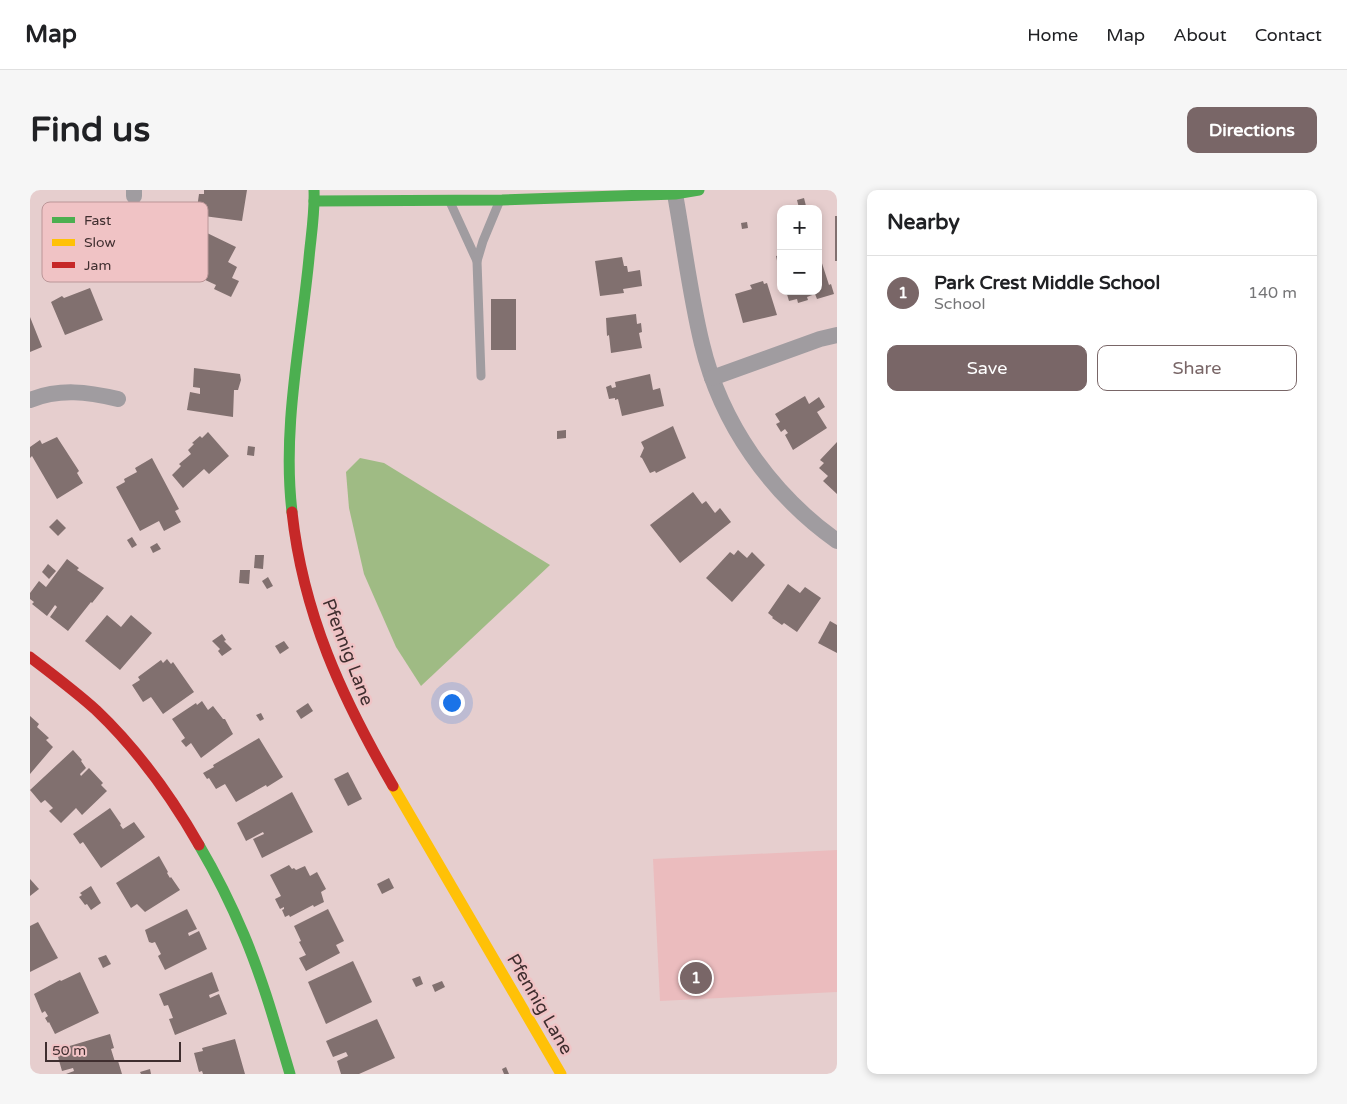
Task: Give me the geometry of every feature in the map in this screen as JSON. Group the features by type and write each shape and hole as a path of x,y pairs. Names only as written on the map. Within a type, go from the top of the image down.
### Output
{"street":[{"path":"314,195 500,200 675,194 699,190"},
{"path":"675,194 702,345 712,378 742,443 792,504 837,541"},
{"name":"Pfennig Lane","path":"314,195 305,311 291,418 289,467 292,507 305,590 325,651 342,692 366,740 560,1074"},
{"path":"712,378 837,335"},
{"path":"30,400 60,392 91,393 118,399"},
{"path":"30,656 104,717 175,805 200,846 236,916 264,988 290,1074"}],"lane":[{"path":"449,200 477,261"},
{"path":"481,376 477,261 500,200"}],"shaded area":[{"path":"360,458 384,463 550,565 421,686 396,647 364,574 349,508 346,472"},
{"path":"837,850 837,992 660,1001 653,859"}],"building":[{"path":"204,190 247,190 242,221 208,217 208,202 198,202 199,194 204,194"},
{"path":"804,198 806,205 798,205 797,200"},
{"path":"835,216 837,216 837,261 835,261"},
{"path":"747,222 748,228 742,229 741,223"},
{"path":"208,233 236,247 228,262 237,267 232,278 239,281 231,297 214,289 216,285 208,281"},
{"path":"622,257 628,272 640,270 642,286 623,289 624,293 600,296 595,261"},
{"path":"822,263 834,294 817,299 815,295 822,295"},
{"path":"763,281 764,284 767,283 777,315 743,323 735,294 752,289 750,285"},
{"path":"90,288 103,320 65,335 51,302 62,296 64,298"},
{"path":"787,295 812,295 807,297 808,300 798,303 797,299 789,301"},
{"path":"491,299 516,299 516,350 491,350"},
{"path":"636,314 637,324 641,323 642,332 639,333 642,348 611,353 609,335 607,336 606,318"},
{"path":"30,317 42,347 30,352"},
{"path":"194,368 240,374 241,380 238,390 234,390 233,417 187,410 190,392 200,394 200,388 193,387"},
{"path":"650,374 653,390 660,388 664,406 622,416 618,399 609,399 606,387 611,385 612,388 616,387 615,382"},
{"path":"805,396 809,404 819,397 825,407 817,412 827,428 793,450 785,435 788,433 785,429 781,432 776,424 780,422 775,414"},
{"path":"673,426 686,458 656,473 655,471 650,473 640,457 644,448 641,442"},
{"path":"566,430 566,438 557,439 557,431"},
{"path":"208,432 229,456 209,474 204,469 183,488 172,475 181,466 179,464 191,454 188,450 194,444 192,443 200,436 202,438"},
{"path":"57,437 79,471 77,473 83,483 57,499 32,456 30,458 30,447 40,440 42,444"},
{"path":"837,442 837,494 823,481 828,476 819,468 824,463 820,460"},
{"path":"248,446 255,447 254,456 247,455"},
{"path":"152,458 179,509 175,511 181,522 164,531 159,521 140,531 116,487 125,482 124,479 137,472 135,468"},
{"path":"693,492 702,504 706,501 715,513 720,508 731,522 680,563 650,525"},
{"path":"57,519 66,528 58,536 49,527"},
{"path":"132,537 137,545 132,548 127,540"},
{"path":"157,543 161,549 153,553 150,547"},
{"path":"738,550 747,558 752,552 765,565 732,602 706,578 730,552 734,555"},
{"path":"255,555 264,555 263,569 254,568"},
{"path":"67,559 79,568 77,570 104,588 68,631 50,617 57,607 55,605 47,616 32,604 34,602 30,599 30,593 39,581 46,587"},
{"path":"48,564 56,571 49,579 42,572"},
{"path":"240,570 250,570 249,584 239,583"},
{"path":"268,577 273,586 267,589 262,581"},
{"path":"788,584 800,593 805,587 821,598 797,632 784,623 782,625 768,613"},
{"path":"107,615 121,627 131,615 152,633 120,670 85,641"},
{"path":"830,621 837,625 837,653 818,643"},
{"path":"222,634 226,640 224,641 232,649 222,656 218,651 220,649 212,641"},
{"path":"284,641 289,648 280,654 275,646"},
{"path":"167,659 171,664 173,662 194,692 163,714 151,697 143,702 132,685 140,680 138,677 161,660 163,663"},
{"path":"202,701 208,710 213,706 225,719 233,734 201,758 191,743 186,747 181,741 185,738 172,719"},
{"path":"308,703 313,711 301,719 296,711"},
{"path":"261,713 264,719 260,721 256,715"},
{"path":"30,716 39,724 37,727 49,738 46,740 53,747 30,774"},
{"path":"259,738 283,777 236,802 225,784 216,789 209,778 207,779 203,773"},
{"path":"73,750 86,768 80,774 81,776 89,768 103,783 101,785 107,791 82,815 76,808 61,823 49,811 53,808 45,800 41,803 30,790"},
{"path":"348,772 362,799 348,806 334,779"},
{"path":"292,792 313,832 262,858 253,839 264,834 263,832 246,841 237,823"},
{"path":"110,808 123,829 134,822 145,837 101,868 83,842 80,844 73,834"},
{"path":"159,856 170,878 180,890 145,912 137,904 131,908 116,883"},
{"path":"289,865 292,869 296,870 305,866 310,876 317,872 326,889 321,892 324,902 314,907 313,905 290,917 289,915 285,917 282,910 284,907 280,909 275,899 281,896 270,875"},
{"path":"389,878 394,888 382,894 377,884"},
{"path":"30,879 39,889 30,896"},
{"path":"91,886 101,903 91,910 79,897 82,895 80,893"},
{"path":"187,909 197,929 188,933 189,936 199,931 207,949 165,970 158,956 161,954 155,942 149,942 145,930"},
{"path":"328,909 344,941 336,945 340,953 306,971 299,958 306,955 294,926"},
{"path":"38,922 58,958 30,972 30,926"},
{"path":"106,955 111,964 103,968 98,958"},
{"path":"353,961 372,1002 326,1024 308,982"},
{"path":"80,972 99,1013 55,1034 45,1018 48,1016 45,1011 42,1013 34,994"},
{"path":"212,972 219,991 209,995 210,998 219,994 227,1014 175,1035 169,1019 173,1018 168,1005 164,1006 159,994"},
{"path":"420,976 423,984 416,987 412,979"},
{"path":"442,981 445,987 435,992 432,985"},
{"path":"377,1019 395,1058 359,1074 341,1074 337,1061 348,1056 346,1052 333,1057 326,1041"},
{"path":"110,1034 114,1048 111,1049 115,1062 118,1061 122,1074 66,1074 74,1071 73,1068 62,1071 56,1050"},
{"path":"235,1039 245,1074 203,1074 202,1071 199,1072 194,1053 203,1051 202,1048"},
{"path":"506,1067 509,1074 504,1074 502,1069"},
{"path":"150,1069 151,1074 141,1074 140,1072"}],"traffic: fast":[{"path":"292,512 289,448 291,416 313,224 314,190"},
{"path":"314,201 502,200 675,194 699,190"},
{"path":"199,845 229,901 251,952 290,1074"}],"traffic: slow":[{"path":"393,786 561,1074"}],"traffic: jam":[{"path":"292,512 297,549 315,620 357,720 393,786"},
{"path":"30,657 88,703 111,725 165,791 199,845"}],"place":[{"name":"Park Crest Middle School","path":"696,978"}]}
